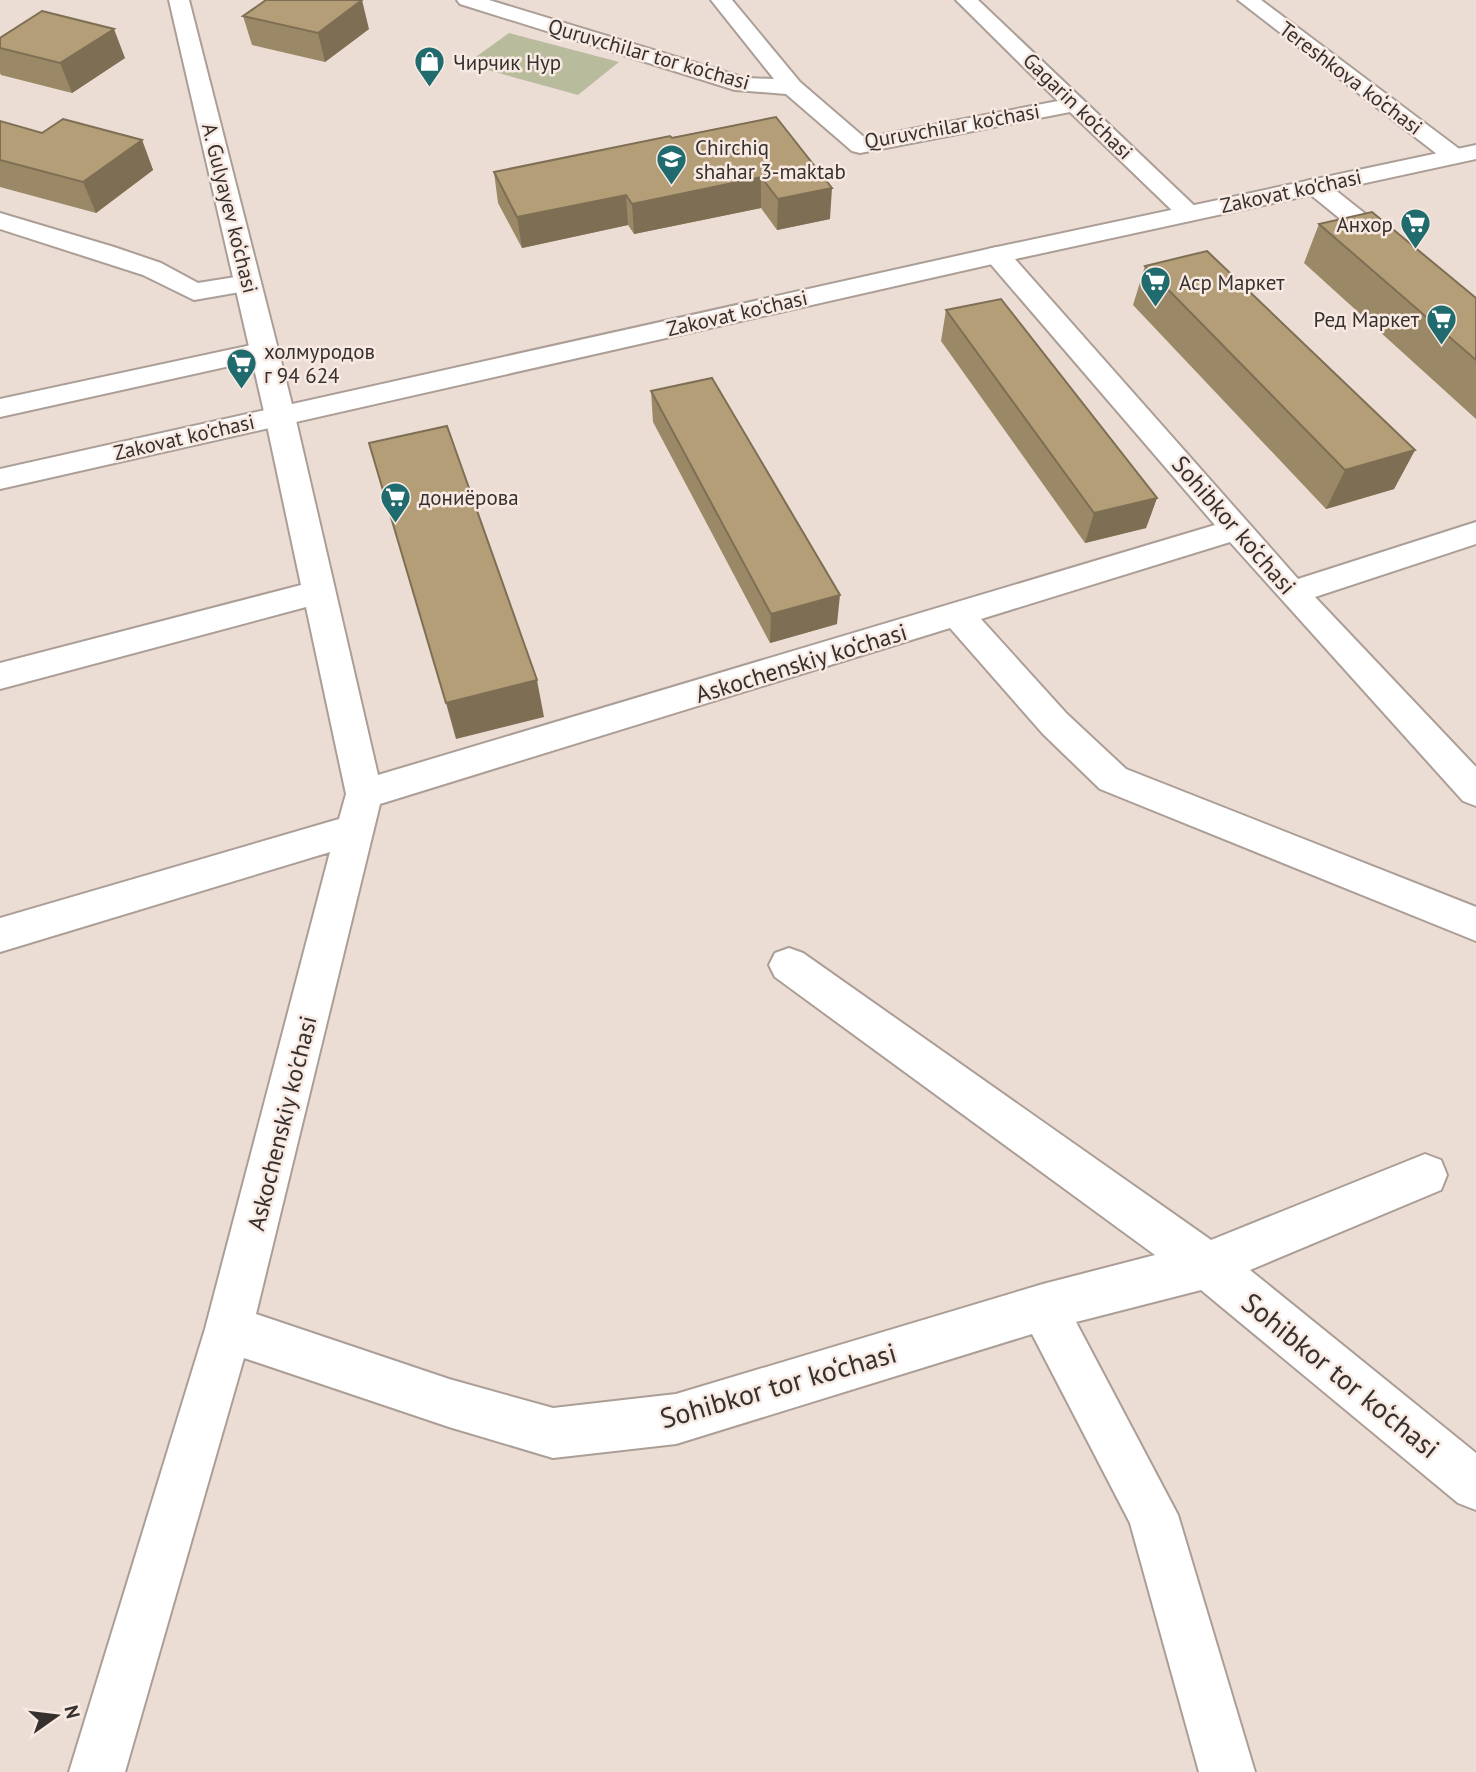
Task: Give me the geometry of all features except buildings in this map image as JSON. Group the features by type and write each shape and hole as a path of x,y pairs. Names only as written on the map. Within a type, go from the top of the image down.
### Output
{"street":[{"name":"A. Gulyayev ko‘chasi","path":"179,0 280,416 318,592 360,812"},
{"name":"Quruvchilar tor ko‘chasi","path":"467,0 743,85 792,87"},
{"name":"Quruvchilar ko‘chasi","path":"722,0 792,87 860,146 1077,104"},
{"name":"Gagarin ko‘chasi","path":"966,0 1189,213"},
{"name":"Tereshkova ko‘chasi","path":"1248,0 1465,154"},
{"name":"Zakovat ko'chasi","path":"0,479 997,255 1465,154"},
{"path":"1315,186 1476,315"},
{"path":"0,221 152,269 194,292 248,283"},
{"name":"Sohibkor ko‘chasi","path":"997,255 1292,593 1476,791"},
{"path":"6,403 265,350"},
{"name":"Askochenskiy ko‘chasi","path":"360,812 958,615 1237,529"},
{"path":"1292,593 1476,533"},
{"path":"0,676 318,592"},
{"path":"958,615 1055,724 1113,779 1476,925"},
{"path":"0,935 360,812"},
{"name":"Askochenskiy ko'chasi","path":"97,1772 229,1329 360,812"},
{"name":"Sohibkor tor ko‘chasi","path":"789,965 1207,1265 1476,1485"},
{"name":"Sohibkor tor ko‘chasi","path":"229,1329 449,1404 553,1433 676,1419 1044,1307 1207,1265 1425,1175"},
{"path":"1044,1307 1153,1515 1227,1772"}],"green space":[{"path":"509,33 619,62 578,95 466,64"}],"place":[{"name":"Чирчик Нур","path":"430,89"},
{"name":"Chirchiq shahar 3-maktab","path":"672,186"},
{"name":"Анхор","path":"1416,251"},
{"name":"Аср Маркет","path":"1156,309"},
{"name":"Ред Маркет","path":"1442,346"},
{"name":"холмуродов г 94 624","path":"241,390"},
{"name":"дониёрова","path":"396,524"}]}
